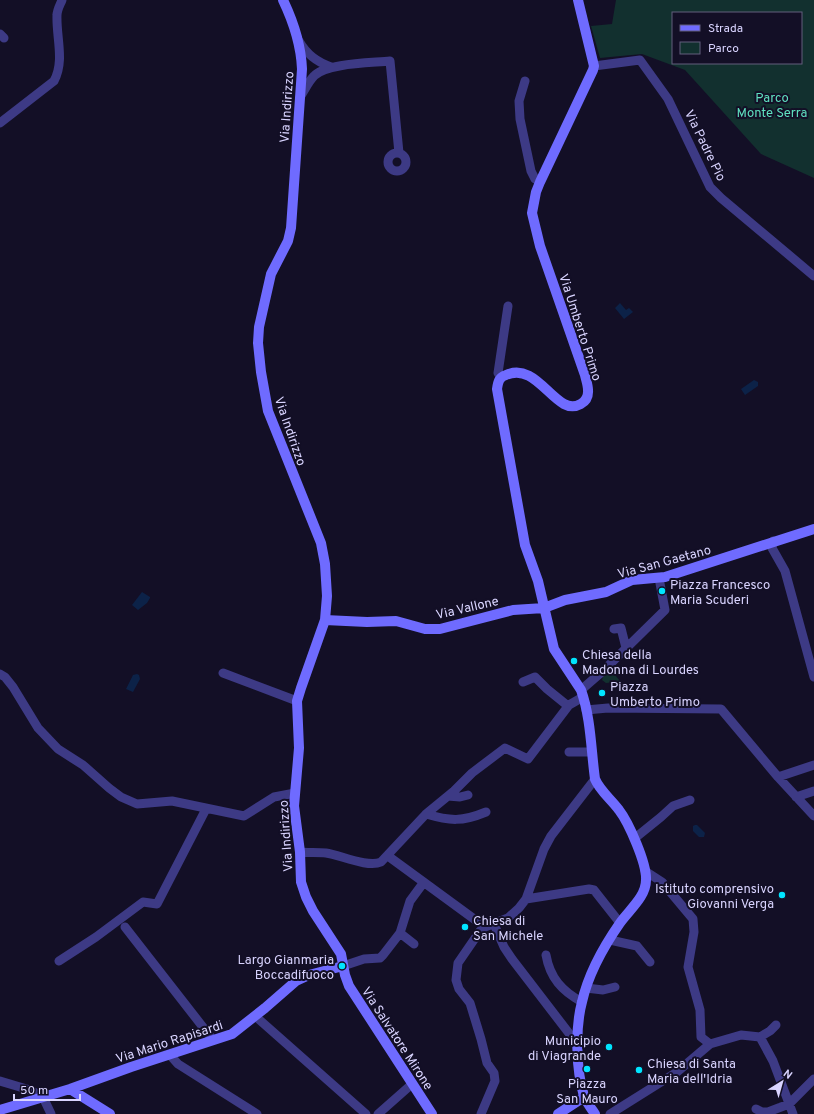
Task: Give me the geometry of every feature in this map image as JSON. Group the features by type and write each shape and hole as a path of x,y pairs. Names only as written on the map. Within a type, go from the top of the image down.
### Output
{"street":[{"path":"0,123 54,81 58,74 60,65 57,13 62,0"},
{"name":"Via Indirizzo","path":"283,0 293,22 302,57 291,228 288,240 270,274 259,327 258,343 262,379 268,411 322,549 327,575 325,620 297,701 299,748 294,806 300,852 301,882 306,897 346,966"},
{"path":"578,0 594,66"},
{"path":"298,39 307,53 314,59 331,67"},
{"name":"Via Padre Pio","path":"594,66 640,60 668,99 710,187 721,198 814,276"},
{"path":"300,97 314,76 331,67 390,61 399,152"},
{"name":"Via Umberto Primo","path":"500,378 510,373 530,376 566,405 579,406 588,395 585,375 540,246 532,214 540,182 590,79 594,66"},
{"path":"525,81 519,101 520,118 531,171 535,179 540,182"},
{"path":"508,306 498,373 500,378 497,389 525,545 538,581 554,650 581,691 587,713 595,779 598,786 625,819 634,838 645,871 646,879 645,889 620,923 598,961 586,988 582,1002 578,1059 584,1097 595,1114"},
{"name":"Via San Gaetano","path":"544,608 565,600 606,592 632,580 659,578 814,529"},
{"path":"773,541 772,548 785,571 814,677"},
{"path":"300,852 326,853 377,864 388,856 426,814 448,796 472,773 505,748 528,759 568,705 663,612 659,578"},
{"name":"Via Vallone","path":"325,620 367,622 396,621 425,629 440,629 513,610 544,608"},
{"path":"614,629 621,628 626,648"},
{"path":"223,672 297,701"},
{"path":"2,675 13,687 38,728 58,749 83,765 121,797 137,804 172,801 244,816 274,797 295,793"},
{"path":"523,682 535,677 547,689 568,705"},
{"path":"587,713 608,708 721,708 796,797 814,816"},
{"path":"569,752 591,752"},
{"path":"778,776 814,765"},
{"path":"481,1114 495,1081 494,1073 487,1062 470,1003 459,989 456,980 458,963 480,931 508,918 526,899 544,849 551,836 595,779"},
{"path":"796,797 814,791"},
{"path":"448,796 460,798 468,795"},
{"path":"634,838 673,806 690,800"},
{"path":"59,961 96,937 143,902 157,904 206,809"},
{"path":"426,814 441,818 464,819 486,812"},
{"path":"388,856 485,928"},
{"path":"645,871 662,882 692,919 694,932 688,967 700,1010 701,1037 710,1044"},
{"path":"346,966 364,959 380,958 400,932 410,901 424,882"},
{"path":"526,899 589,889 594,890 620,923"},
{"path":"494,924 504,947 578,1045"},
{"path":"125,927 213,1040"},
{"path":"400,932 414,944"},
{"path":"610,940 637,946 650,962"},
{"path":"546,955 547,964 560,987 570,996 582,1002"},
{"name":"Via Mario Rapisardi","path":"0,1110 232,1034 296,981 309,975 346,966"},
{"name":"Via Salvatore Mirone","path":"346,966 349,986 432,1114"},
{"path":"586,988 603,990 615,987"},
{"path":"255,1016 366,1114"},
{"path":"610,1114 677,1072 710,1044 741,1035 760,1037 776,1025"},
{"path":"760,1037 773,1061 793,1114"},
{"path":"170,1055 178,1064 257,1114"},
{"path":"756,1109 762,1112 768,1112 789,1104 814,1079"},
{"path":"0,1082 30,1090 43,1097 51,1114"},
{"path":"378,1114 412,1084"},
{"path":"70,1088 110,1114"},
{"path":"558,1114 584,1097"}],"green space":[{"name":"Parco Monte Serra","path":"616,0 814,0 814,178 761,154 685,70 642,54 600,58 591,26 612,24"},
{"path":"611,670 624,686 618,691 615,682 606,683 602,680 603,677"}],"water":[{"path":"620,303 626,310 629,308 633,312 624,319 615,308"},
{"path":"754,380 758,382 758,386 745,395 741,389"},
{"path":"142,592 150,598 147,603 138,610 132,605"},
{"path":"133,675 139,675 140,679 133,692 126,689"},
{"path":"697,825 705,833 704,837 699,837 693,831 693,826"}],"place":[{"name":"Piazza Francesco Maria Scuderi","path":"662,591"},
{"name":"Chiesa della Madonna di Lourdes","path":"574,661"},
{"name":"Piazza Umberto Primo","path":"602,693"},
{"name":"Istituto comprensivo Giovanni Verga","path":"782,895"},
{"name":"Chiesa di San Michele","path":"465,927"},
{"name":"Largo Gianmaria Boccadifuoco","path":"342,966"},
{"name":"Municipio di Viagrande","path":"609,1047"},
{"name":"Piazza San Mauro","path":"587,1069"},
{"name":"Chiesa di Santa Maria dell'Idria","path":"639,1070"}]}
